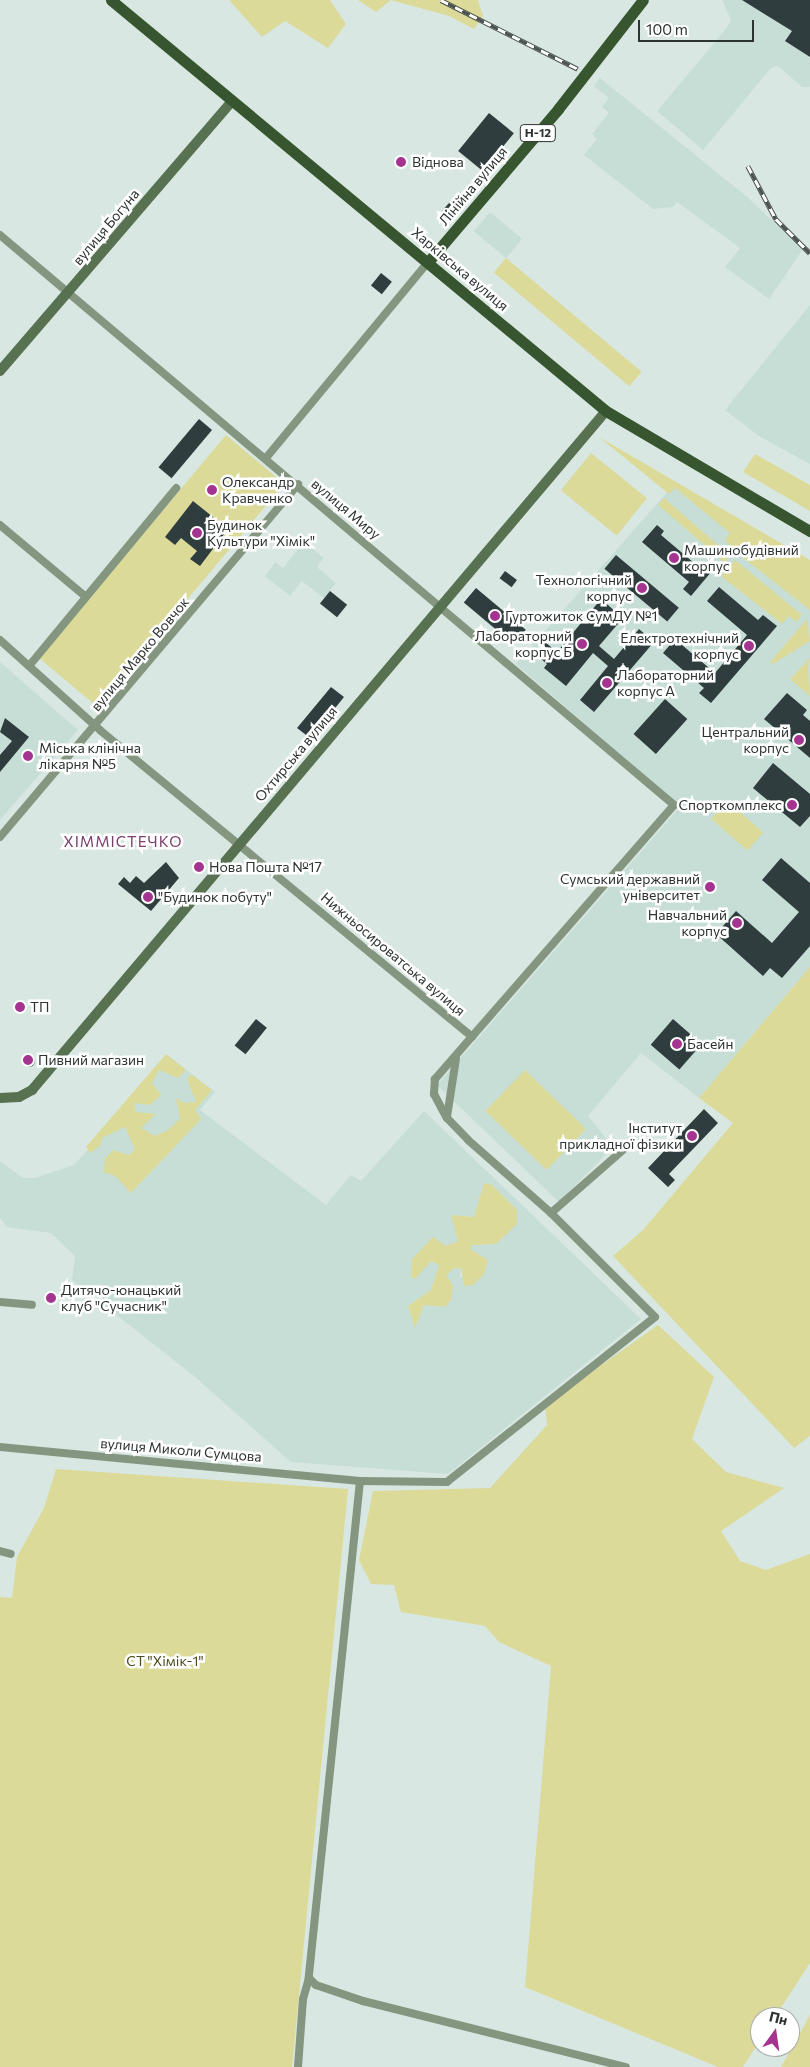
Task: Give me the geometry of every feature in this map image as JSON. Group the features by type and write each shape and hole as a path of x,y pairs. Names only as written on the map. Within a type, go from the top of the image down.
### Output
{"main road":[{"name":"Харківська вулиця","path":"111,0 606,411 810,531"},
{"name":"Лінійна вулиця","path":"428,262 558,109 643,0"},
{"name":"вулиця Богуна","path":"0,371 232,101"},
{"name":"Охтирська вулиця","path":"0,1098 19,1097 32,1090 440,605 606,411"}],"street":[{"name":"вулиця Миру","path":"0,235 67,294 298,484 674,805 472,1037"},
{"name":"Лінійна вулиця","path":"266,458 428,262"},
{"name":"вулиця Марко Вовчок","path":"0,837 96,727 298,484"},
{"path":"29,666 176,488"},
{"path":"0,525 85,596"},
{"name":"Нижньосироватська вулиця","path":"0,640 96,727 240,842 472,1037"},
{"path":"472,1037 457,1058 434,1079 434,1094 448,1118 551,1213 623,1150"},
{"path":"448,1118 446,1104 457,1058"},
{"name":"вулиця Миколи Сумцова","path":"0,1447 360,1481 447,1482 655,1317 551,1213"},
{"path":"0,1302 32,1305"},
{"path":"298,2067 304,1991 309,1978 360,1481"},
{"path":"0,1551 11,1554"},
{"path":"309,1978 316,1985 363,2001 626,2067"}],"shaded area":[{"path":"722,0 810,0 810,87 802,87 778,66 771,68 703,150 657,111 725,30 731,20"},
{"path":"600,78 746,196 803,249 769,299 725,267 740,248 677,202 673,207 653,209 584,155 597,139 592,134 609,113 602,107 609,98 594,86"},
{"path":"490,212 522,239 506,258 474,231"},
{"path":"810,305 810,464 759,436 725,410"},
{"name":"Сумський державний університет","path":"676,482 810,563 810,967 699,1098 641,1053 588,1116 613,1147 559,1202 437,1085 680,807 516,664"},
{"path":"304,542 324,558 317,567 336,583 324,598 302,581 290,596 265,576 275,562 283,568"},
{"name":"Міська клінічна лікарня №5","path":"0,662 78,730 0,820"},
{"path":"170,1057 215,1092 200,1110 326,1205 351,1175 361,1181 424,1111 641,1319 448,1474 291,1462 194,1376 72,1280 75,1256 51,1233 7,1227 0,1218 0,1161 23,1178 35,1178 74,1165","holes":["484,1183 496,1244 472,1245 469,1249 488,1260 460,1278 461,1268 452,1269 447,1275 445,1307 424,1305 415,1327 408,1306 432,1290 439,1265 431,1261 458,1241 452,1215 474,1217"]}],"green space":[{"path":"229,0 330,0 346,24 328,48 285,21 262,37"},
{"path":"358,0 391,0 376,12"},
{"path":"391,0 478,0 483,16 474,29 449,16"},
{"path":"506,258 642,372 629,386 494,273"},
{"path":"226,435 284,484 97,707 39,658"},
{"path":"599,437 810,560 810,610 737,553 725,540 730,533 675,488 669,494"},
{"path":"591,453 647,498 617,536 561,490"},
{"path":"755,454 810,485 810,511 743,472"},
{"path":"664,498 730,556 725,563 658,505"},
{"path":"735,560 802,615 796,622 789,616 782,624 721,576"},
{"path":"807,619 810,641 773,664 770,662"},
{"path":"810,658 808,668 810,696 790,679"},
{"path":"727,801 763,832 747,851 711,819"},
{"path":"810,967 810,1436 794,1448 613,1256 643,1230 733,1123 699,1098"},
{"path":"166,1054 186,1070 178,1078 159,1070 152,1083 161,1095 150,1105 134,1103 136,1112 156,1114 141,1128 155,1136 168,1130 180,1119 176,1098 184,1103 196,1102 187,1079 191,1074 212,1090 195,1110 201,1119 131,1193 115,1176 104,1172 105,1159 113,1150 129,1155 135,1149 125,1127 102,1138 100,1146 90,1153 86,1147"},
{"path":"525,1070 586,1129 547,1170 485,1111"},
{"path":"484,1183 492,1185 517,1210 517,1224 496,1244 472,1245 470,1249 488,1260 484,1274 473,1285 464,1286 461,1268 452,1269 447,1275 453,1287 451,1300 445,1307 424,1305 415,1328 408,1306 431,1290 439,1265 431,1261 415,1279 411,1277 412,1259 433,1237 446,1246 458,1241 451,1215 474,1217"},
{"path":"658,1325 714,1377 692,1439 726,1472 784,1488 721,1531 740,1561 766,1570 810,1554 810,1963 781,2007 750,2007 750,2056 743,2067 718,2067 525,1987 551,1666 499,1642 485,1626 401,1612 394,1585 371,1584 359,1560 373,1491 490,1488 547,1425 545,1405"},
{"name":"СТ \"Хімік-1\"","path":"56,1469 348,1489 292,2067 0,2067 0,1597 12,1598 17,1557 44,1508"},
{"path":"810,2015 810,2067 781,2067 787,2057 800,2057 800,2033"}],"building":[{"path":"742,0 810,0 810,57 785,41 792,31"},
{"path":"489,113 514,133 483,171 458,151"},
{"path":"449,203 456,209 447,219 440,213"},
{"path":"381,273 392,282 382,294 371,285"},
{"path":"199,419 212,430 172,478 159,467"},
{"name":"Будинок Культури \"Хімік\"","path":"193,501 228,529 200,566 190,559 197,551 181,538 175,545 165,537"},
{"name":"Машинобудівний корпус","path":"657,525 664,531 661,535 700,568 704,564 712,571 691,596 683,589 689,582 642,542"},
{"name":"Технологічний корпус","path":"616,555 679,608 667,621 604,569"},
{"path":"505,571 517,580 512,587 500,578"},
{"name":"Електротехнічний корпус","path":"719,587 758,620 763,615 777,626 711,703 699,693 704,688 663,653 675,639 715,673 747,635 707,601"},
{"name":"Гуртожиток СумДУ №1","path":"476,588 526,630 514,644 464,603"},
{"path":"330,591 347,605 337,617 320,603"},
{"path":"601,599 623,618 599,646 614,659 639,629 654,642 594,712 580,700 608,666 593,653 566,686 544,668 547,664 535,654 545,642 557,652"},
{"path":"331,687 344,697 332,712 335,714 310,738 297,728"},
{"name":"Центральний корпус","path":"787,693 807,710 803,715 810,721 810,758 764,719"},
{"path":"665,699 687,719 656,754 634,734"},
{"path":"5,718 29,737 0,772 0,755 12,741 0,732"},
{"name":"Спорткомплекс","path":"773,763 810,794 810,816 800,827 753,788"},
{"name":"Навчальний корпус","path":"781,858 810,883 810,946 782,978 770,968 763,976 716,934 736,911 772,943 799,912 762,880"},
{"name":"\"Будинок побуту\"","path":"166,862 179,878 151,911 118,884 124,877 130,883 136,876 144,883"},
{"path":"256,1019 267,1028 245,1054 235,1045"},
{"name":"Басейн","path":"673,1019 702,1044 679,1070 651,1045"},
{"name":"Пивний магазин","path":"27,1055 31,1055 35,1061 31,1067 27,1067 23,1063 23,1059"},
{"name":"Інститут прикладної фізики","path":"704,1109 718,1123 669,1174 675,1180 668,1187 648,1168"}],"railway":[{"path":"441,0 578,69"},
{"path":"748,166 776,219 810,253"}],"place":[{"name":"Віднова","path":"401,162"},
{"name":"Олександр Кравченко","path":"212,490"},
{"name":"Будинок Культури \"Хімік\"","path":"197,533"},
{"name":"Машинобудівний корпус","path":"674,558"},
{"name":"Технологічний корпус","path":"642,588"},
{"name":"Гуртожиток СумДУ №1","path":"495,616"},
{"name":"Лабораторний корпус Б","path":"582,644"},
{"name":"Електротехнічний корпус","path":"749,646"},
{"name":"Лабораторний корпус А","path":"607,683"},
{"name":"Центральний корпус","path":"799,740"},
{"name":"Міська клінічна лікарня №5","path":"28,756"},
{"name":"Спорткомплекс","path":"792,805"},
{"name":"Нова Пошта №17","path":"199,867"},
{"name":"Сумський державний університет","path":"710,887"},
{"name":"\"Будинок побуту\"","path":"148,897"},
{"name":"Навчальний корпус","path":"737,923"},
{"name":"ТП","path":"20,1007"},
{"name":"Басейн","path":"677,1044"},
{"name":"Пивний магазин","path":"28,1060"},
{"name":"Інститут прикладної фізики","path":"692,1136"},
{"name":"Дитячо-юнацький клуб \"Сучасник\"","path":"51,1298"}],"district":[{"name":"ХІММІСТЕЧКО","path":"123,842"}]}
